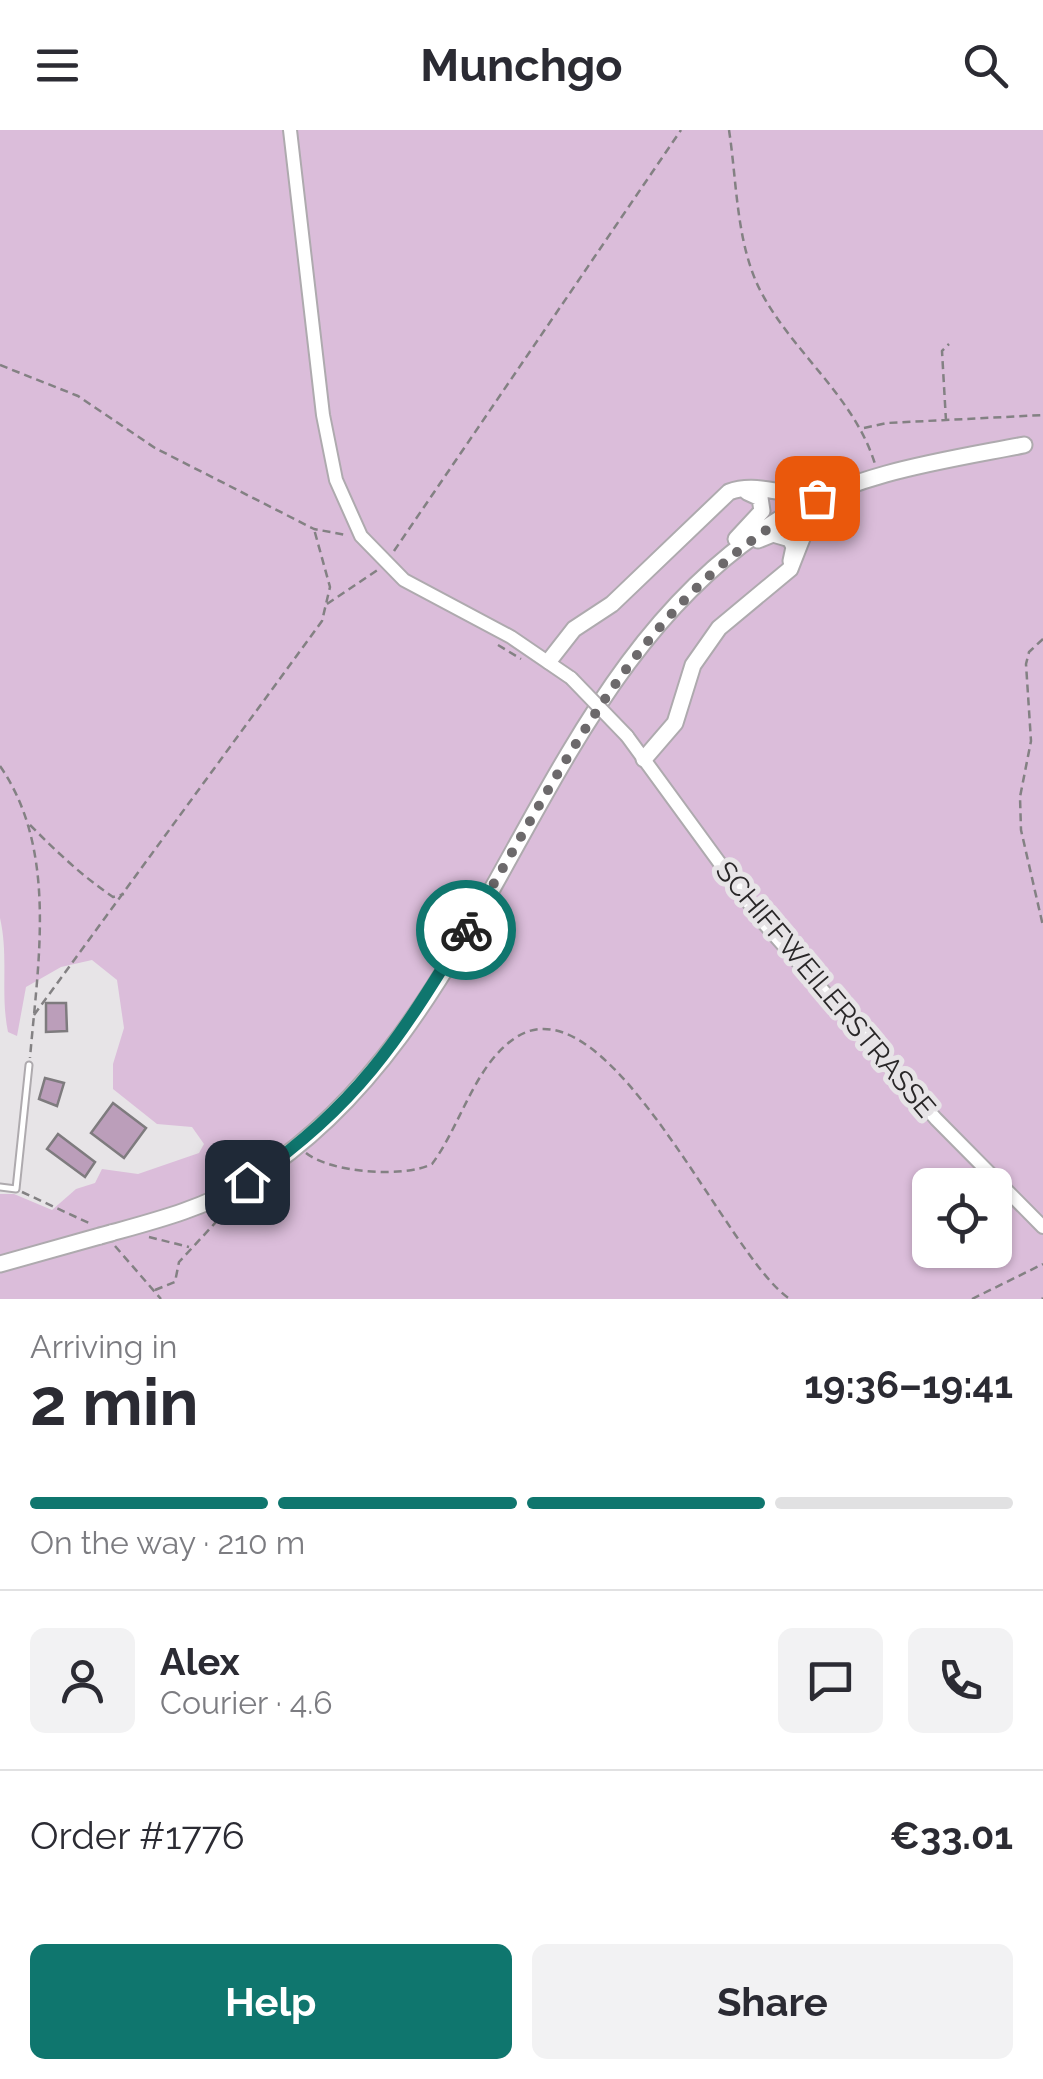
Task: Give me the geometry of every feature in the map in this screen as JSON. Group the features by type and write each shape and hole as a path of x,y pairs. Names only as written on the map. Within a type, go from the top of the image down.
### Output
{"main road":[{"path":"548,661 574,629 612,604 714,504 740,488 798,496 876,467 1043,443"},
{"path":"662,619 759,534 817,498 886,474 1024,445"},
{"path":"644,759 675,723 693,666 718,628 790,570 810,518 818,510 885,479 948,460"},
{"path":"0,1264 214,1201 304,1149 394,1047 615,682 696,577 762,511 760,498 750,492 714,504"},
{"path":"699,583 761,538 782,535 794,547 793,558 765,589"}],"street":[{"name":"SCHIFFWEILERSTRASSE","path":"290,130 322,415 336,480 361,536 382,567 438,602 478,619 571,678 626,736 762,921 936,1120 1043,1228"}],"lane":[{"path":"0,1187 16,1189 29,1065"}],"path":[{"path":"326,604 382,567 681,130"},
{"path":"730,130 741,221 761,292 863,429 876,467"},
{"path":"946,422 942,351 948,344"},
{"path":"0,365 78,396 155,448 314,529 361,536"},
{"path":"863,429 887,423 1043,415"},
{"path":"34,1015 322,621 330,587 314,529"},
{"path":"486,637 529,664"},
{"path":"1043,638 1029,652 1026,664 1030,741 1020,797 1024,858 1043,926"},
{"path":"0,766 21,796 29,824 41,925 29,1065"},
{"path":"29,824 58,856 92,883 113,897 126,894"},
{"path":"246,1194 276,1180 304,1149 332,1164 396,1174 432,1164 492,1058 532,1029 551,1029 590,1051 648,1103 755,1264 790,1299"},
{"path":"16,1189 104,1233 161,1299"},
{"path":"155,1290 174,1282 178,1262 232,1205"},
{"path":"145,1232 153,1241 192,1248"},
{"path":"972,1299 1043,1264"}],"shaded area":[{"path":"0,130 1043,130 1043,1299 0,1299 0,1194 14,1194 52,1210 76,1189 95,1183 102,1169 138,1174 199,1153 204,1144 192,1127 157,1124 113,1089 113,1064 124,1028 117,980 92,960 61,967 26,987 17,1036 8,1032 0,918"}],"building":[{"path":"46,1003 66,1003 67,1031 46,1032"},
{"path":"45,1078 64,1083 57,1106 39,1099"},
{"path":"113,1103 146,1128 124,1158 91,1133"},
{"path":"58,1134 95,1162 85,1177 47,1149"}],"way so far":[{"path":"466,930 615,682 662,619 726,558 817,498"}],"route":[{"path":"247,1182 301,1145 358,1091 394,1047 466,930"}]}
